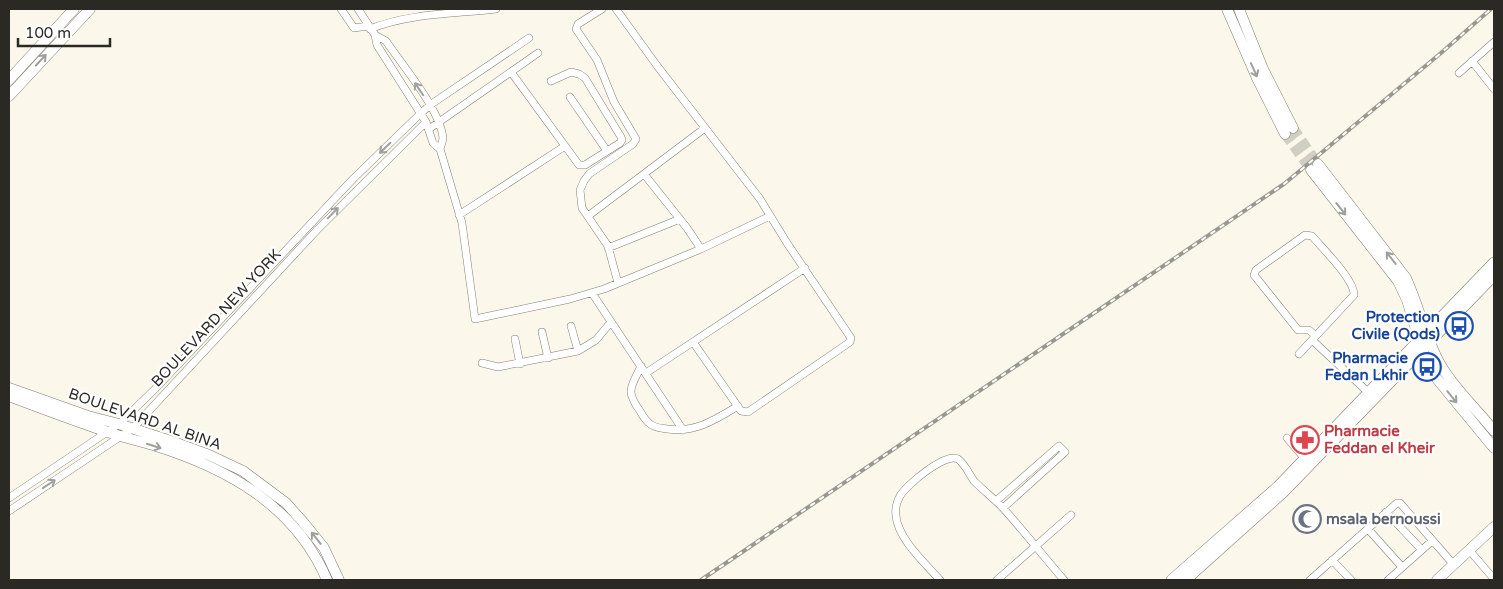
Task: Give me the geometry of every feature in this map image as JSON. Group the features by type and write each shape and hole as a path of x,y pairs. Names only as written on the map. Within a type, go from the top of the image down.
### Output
{"main road":[{"path":"1185,580 1283,492 1425,342 1494,262"},
{"path":"1172,580 1271,492 1369,393 1494,275"}],"street":[{"path":"9,80 74,9"},
{"path":"9,96 90,9"},
{"path":"341,9 354,28 371,30 386,41 430,105 438,122 443,140 440,149"},
{"path":"358,9 371,30 377,45 427,126 433,143 440,149 462,228 475,320 592,293 618,284 701,249 770,216"},
{"path":"371,30 391,21 496,9"},
{"path":"602,9 578,24 576,29 597,60 614,102 636,139 633,144 589,174 580,190 580,199 582,208 606,242 618,284"},
{"path":"616,9 658,67 760,199 851,336 851,341 748,412 743,412 738,406 693,342"},
{"path":"1227,9 1249,46 1289,131"},
{"path":"1239,9 1249,46"},
{"name":"BOULEVARD NEW YORK","path":"9,498 119,424 155,389 353,179 420,114 430,105 529,38"},
{"path":"1458,73 1494,42"},
{"name":"BOULEVARD NEW YORK","path":"9,511 133,428 359,186 427,126 438,122 538,53"},
{"path":"1472,61 1494,89"},
{"path":"511,72 581,166 620,143 621,137 585,78 571,72 551,81"},
{"path":"570,97 607,151"},
{"path":"588,216 705,128"},
{"path":"459,215 565,146"},
{"path":"1315,167 1398,281 1425,342 1446,374 1493,427"},
{"path":"644,174 701,249"},
{"path":"353,179 359,186"},
{"path":"608,248 680,219"},
{"path":"311,224 317,230"},
{"path":"1300,354 1314,338 1354,295 1354,291 1340,270 1312,236 1305,235 1256,270 1254,275 1298,330 1309,330 1314,338 1369,393"},
{"path":"646,374 805,268"},
{"path":"592,293 683,430"},
{"path":"231,308 239,314"},
{"path":"482,363 498,367 578,351 596,340 611,322"},
{"path":"571,326 578,351"},
{"path":"542,332 548,358"},
{"path":"515,339 520,364"},
{"path":"1425,342 1425,359 1438,381 1494,448"},
{"path":"641,366 630,391 632,400 649,424 660,428 683,430 704,426 738,406"},
{"name":"BOULEVARD AL BINA","path":"9,388 88,416 133,428 209,455 243,470 286,503 324,548 339,580"},
{"name":"BOULEVARD AL BINA","path":"9,396 108,432 153,445 222,472 275,507 314,554 327,580"},
{"path":"1287,438 1305,459"},
{"path":"996,501 1059,446 1065,452 1003,508"},
{"path":"940,580 908,542 898,526 896,506 899,496 905,489 935,464 950,458 957,458 962,463 974,480 1003,508 1064,580"},
{"path":"1032,470 1038,476"},
{"path":"1314,579 1332,560 1397,503 1400,504 1454,565"},
{"path":"1386,512 1421,549"},
{"path":"997,580 1071,515"},
{"path":"1437,580 1494,527"},
{"path":"1368,529 1402,567"},
{"path":"1388,580 1432,541"},
{"path":"1470,551 1494,579"},
{"path":"1332,560 1351,580"}],"tunnel":[{"path":"1293,128 1318,164"},
{"path":"1285,134 1311,170"}],"railway":[{"path":"701,580 1284,184 1491,9"}],"place":[{"name":"Protection Civile (Qods)","path":"1459,326"},
{"name":"Pharmacie Fedan Lkhir","path":"1427,367"},
{"name":"Pharmacie Feddan el Kheir","path":"1305,440"},
{"name":"msala bernoussi","path":"1307,519"}]}
